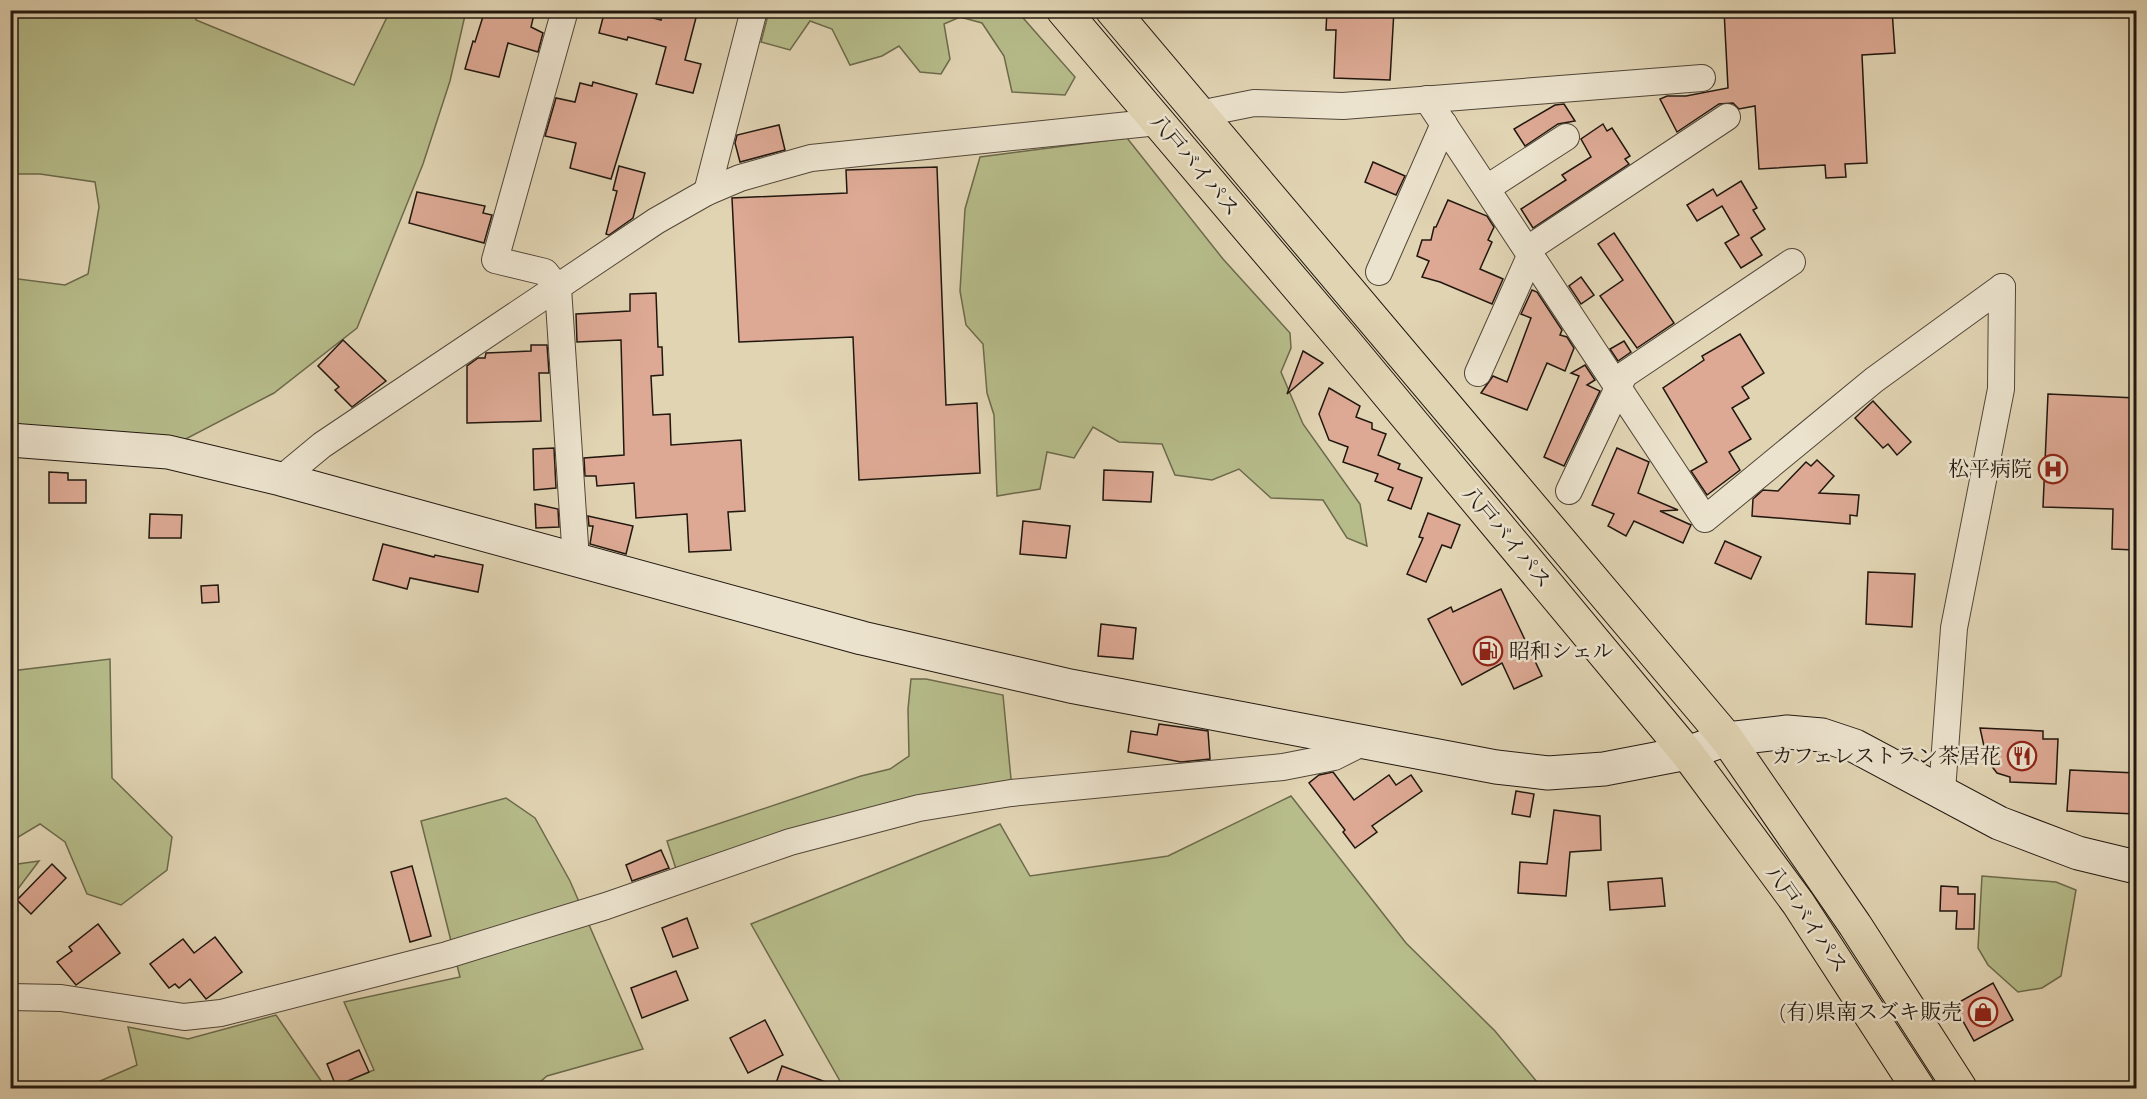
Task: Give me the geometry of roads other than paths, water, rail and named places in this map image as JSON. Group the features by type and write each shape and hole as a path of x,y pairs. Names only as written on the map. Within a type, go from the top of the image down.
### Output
{"highway":[{"name":"八戸バイパス","path":"1064,10 1345,342 1687,753 1798,903 1918,1089"},
{"name":"八戸バイパス","path":"1112,10 1727,739 1856,925 1960,1089"}],"street":[{"path":"564,10 495,260 545,272 558,288 576,560"},
{"path":"707,192 754,10"},
{"path":"1199,114 1254,103 1343,106 1702,78"},
{"path":"1427,99 1706,519 1874,380 2002,287 2001,389 1954,628 1942,791"},
{"path":"1478,373 1529,252 1727,117"},
{"path":"281,479 322,445 656,221 707,192 740,178 811,158 1158,122"},
{"path":"1379,272 1444,124"},
{"path":"1487,188 1566,137"},
{"path":"1569,491 1624,375 1792,262"},
{"path":"10,440 168,452 281,479 862,638 1070,686 1362,743 1548,773 1604,769 1687,753 1727,739 1787,732 1822,735 1855,746 1999,823 2078,853 2136,867"},
{"path":"10,997 95,1002 149,1014 184,1017 221,1013 447,955 606,906 790,842 920,808 1011,793 1283,766 1334,757 1362,743"}],"place":[{"name":"松平病院","path":"2053,469"},
{"name":"昭和シェル","path":"1488,651"},
{"name":"カフェレストラン茶居花","path":"2022,756"},
{"name":"(有)県南スズキ販売","path":"1983,1012"}]}
